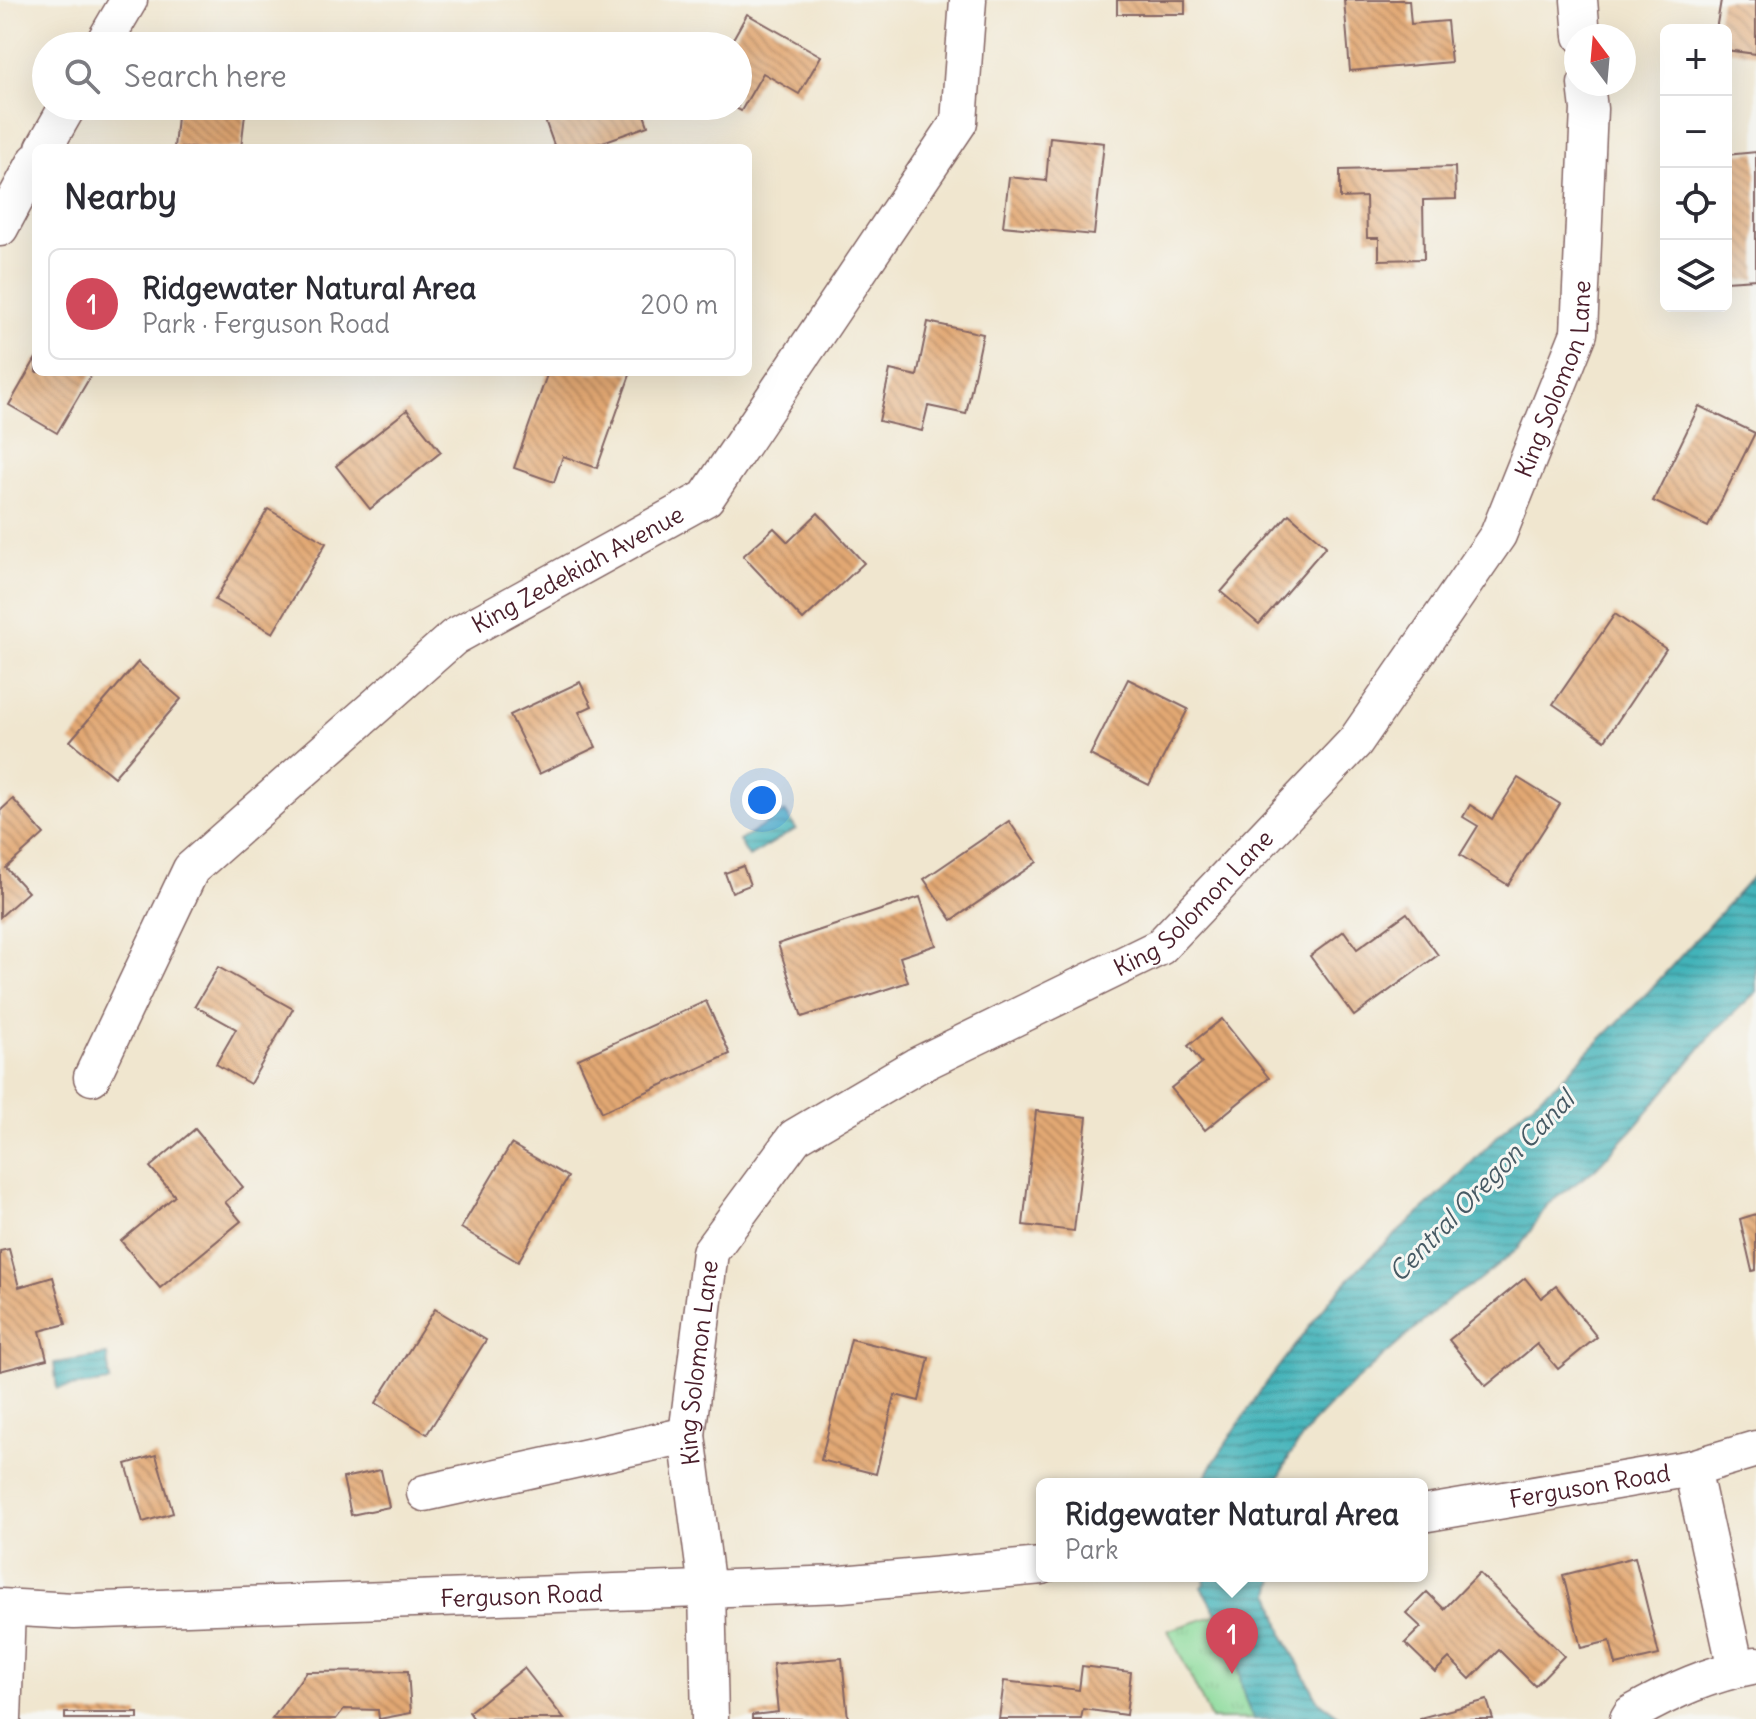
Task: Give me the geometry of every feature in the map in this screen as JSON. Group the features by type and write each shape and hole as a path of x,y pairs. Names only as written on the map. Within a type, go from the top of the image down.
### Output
{"street":[{"path":"110,32 129,0"},
{"name":"King Zedekiah Avenue","path":"92,1077 191,869 454,637 706,498 959,122 968,0"},
{"path":"1579,0 1581,24"},
{"name":"King Solomon Lane","path":"710,1719 707,1589 687,1435 710,1252 795,1137 916,1066 1160,947 1355,742 1498,535 1579,333 1587,96"},
{"path":"46,144 60,120"},
{"path":"0,228 32,168"},
{"path":"425,1493 687,1435"},
{"name":"Ferguson Road","path":"1428,1513 1692,1468 1756,1449"},
{"path":"1628,1719 1631,1714 1676,1688 1746,1667 1692,1468"},
{"name":"Ferguson Road","path":"3,1608 74,1611 858,1583 1036,1567"},
{"path":"3,1608 3,1719"}],"green space":[{"path":"1243,1607 1296,1719 1211,1719 1168,1630"}],"water":[{"path":"785,812 796,829 749,857 739,841"},
{"name":"Central Oregon Canal","path":"1756,873 1756,992 1713,1033 1633,1129 1595,1169 1548,1204 1519,1248 1477,1282 1450,1298 1341,1394 1312,1424 1290,1455 1279,1478 1205,1478 1263,1387 1333,1296 1649,991"},
{"path":"107,1355 110,1382 57,1389 54,1363"},
{"path":"1274,1582 1271,1593 1284,1637 1318,1700 1344,1719 1254,1719 1245,1699 1232,1645 1201,1587 1205,1584"}],"building":[{"path":"1117,0 1185,0 1185,14 1117,14"},
{"path":"1344,0 1409,0 1411,24 1447,21 1451,62 1350,71"},
{"path":"1721,0 1756,0 1756,54 1732,51 1732,24 1717,24"},
{"path":"747,14 821,56 799,94 763,73 752,92 752,32 737,32"},
{"path":"177,120 244,120 241,144 174,144"},
{"path":"545,120 646,120 648,126 597,144 554,144"},
{"path":"1050,137 1104,143 1094,235 1003,226 1009,177 1046,181"},
{"path":"1756,152 1756,279 1732,281 1732,154"},
{"path":"1455,167 1456,199 1423,200 1424,259 1379,260 1379,238 1367,238 1366,197 1340,198 1340,170"},
{"path":"928,322 983,334 966,414 928,406 922,431 879,421 890,370 917,376"},
{"path":"32,365 32,376 91,376 57,433 9,405"},
{"path":"547,376 630,376 597,468 563,456 554,482 514,468"},
{"path":"1699,406 1755,433 1708,527 1653,501"},
{"path":"407,410 441,452 370,509 336,466"},
{"path":"268,509 326,543 273,633 215,600"},
{"path":"818,513 864,563 803,620 743,556 774,528 788,542"},
{"path":"1289,514 1326,546 1259,624 1221,592"},
{"path":"1615,614 1666,649 1605,740 1553,704"},
{"path":"138,662 181,699 114,777 70,741"},
{"path":"1128,679 1188,709 1149,785 1090,755"},
{"path":"580,682 592,706 579,712 596,747 539,774 510,715"},
{"path":"1518,778 1560,804 1508,885 1460,855 1478,826 1463,817 1470,805 1492,819"},
{"path":"13,799 44,834 6,868 28,892 0,917 0,811"},
{"path":"1009,821 1037,862 952,920 924,879"},
{"path":"743,866 750,885 732,892 725,873"},
{"path":"920,897 936,945 900,957 908,982 802,1017 778,944"},
{"path":"1407,913 1438,955 1354,1016 1310,956 1344,931 1357,949"},
{"path":"218,967 293,1009 250,1084 216,1064 236,1029 195,1006"},
{"path":"706,1001 730,1054 602,1112 578,1059"},
{"path":"1222,1019 1269,1078 1205,1130 1171,1088 1202,1063 1188,1046"},
{"path":"1036,1111 1087,1117 1074,1231 1023,1225"},
{"path":"195,1129 243,1187 225,1202 241,1221 160,1288 121,1241 175,1196 150,1167"},
{"path":"511,1144 568,1177 518,1262 461,1228"},
{"path":"1756,1214 1756,1270 1752,1271 1740,1219"},
{"path":"9,1249 19,1287 53,1277 66,1324 40,1331 47,1359 0,1371 0,1251"},
{"path":"1525,1278 1541,1298 1556,1286 1597,1337 1558,1369 1537,1344 1486,1386 1449,1340"},
{"path":"435,1309 486,1340 427,1434 376,1403"},
{"path":"851,1339 929,1358 919,1401 895,1395 876,1474 821,1460"},
{"path":"156,1455 173,1513 143,1522 126,1464"},
{"path":"381,1470 389,1507 351,1515 343,1478"},
{"path":"1635,1557 1659,1655 1616,1665 1610,1641 1581,1648 1563,1575"},
{"path":"1479,1573 1564,1656 1535,1686 1499,1650 1470,1679 1449,1658 1435,1672 1405,1643 1421,1627 1406,1613 1427,1592 1444,1609"},
{"path":"842,1658 848,1719 752,1719 752,1715 778,1712 773,1664"},
{"path":"1082,1666 1131,1672 1126,1715 1083,1709 1081,1719 999,1719 1004,1681 1079,1690"},
{"path":"524,1668 564,1719 474,1719 469,1712"},
{"path":"408,1671 411,1713 379,1719 378,1710 344,1709 336,1719 272,1719 306,1672"},
{"path":"1487,1700 1493,1719 1420,1719 1420,1718"},
{"path":"65,1713 138,1713 138,1719 65,1719"}],"place":[{"name":"Ridgewater Natural Area","path":"1232,1674"}]}
